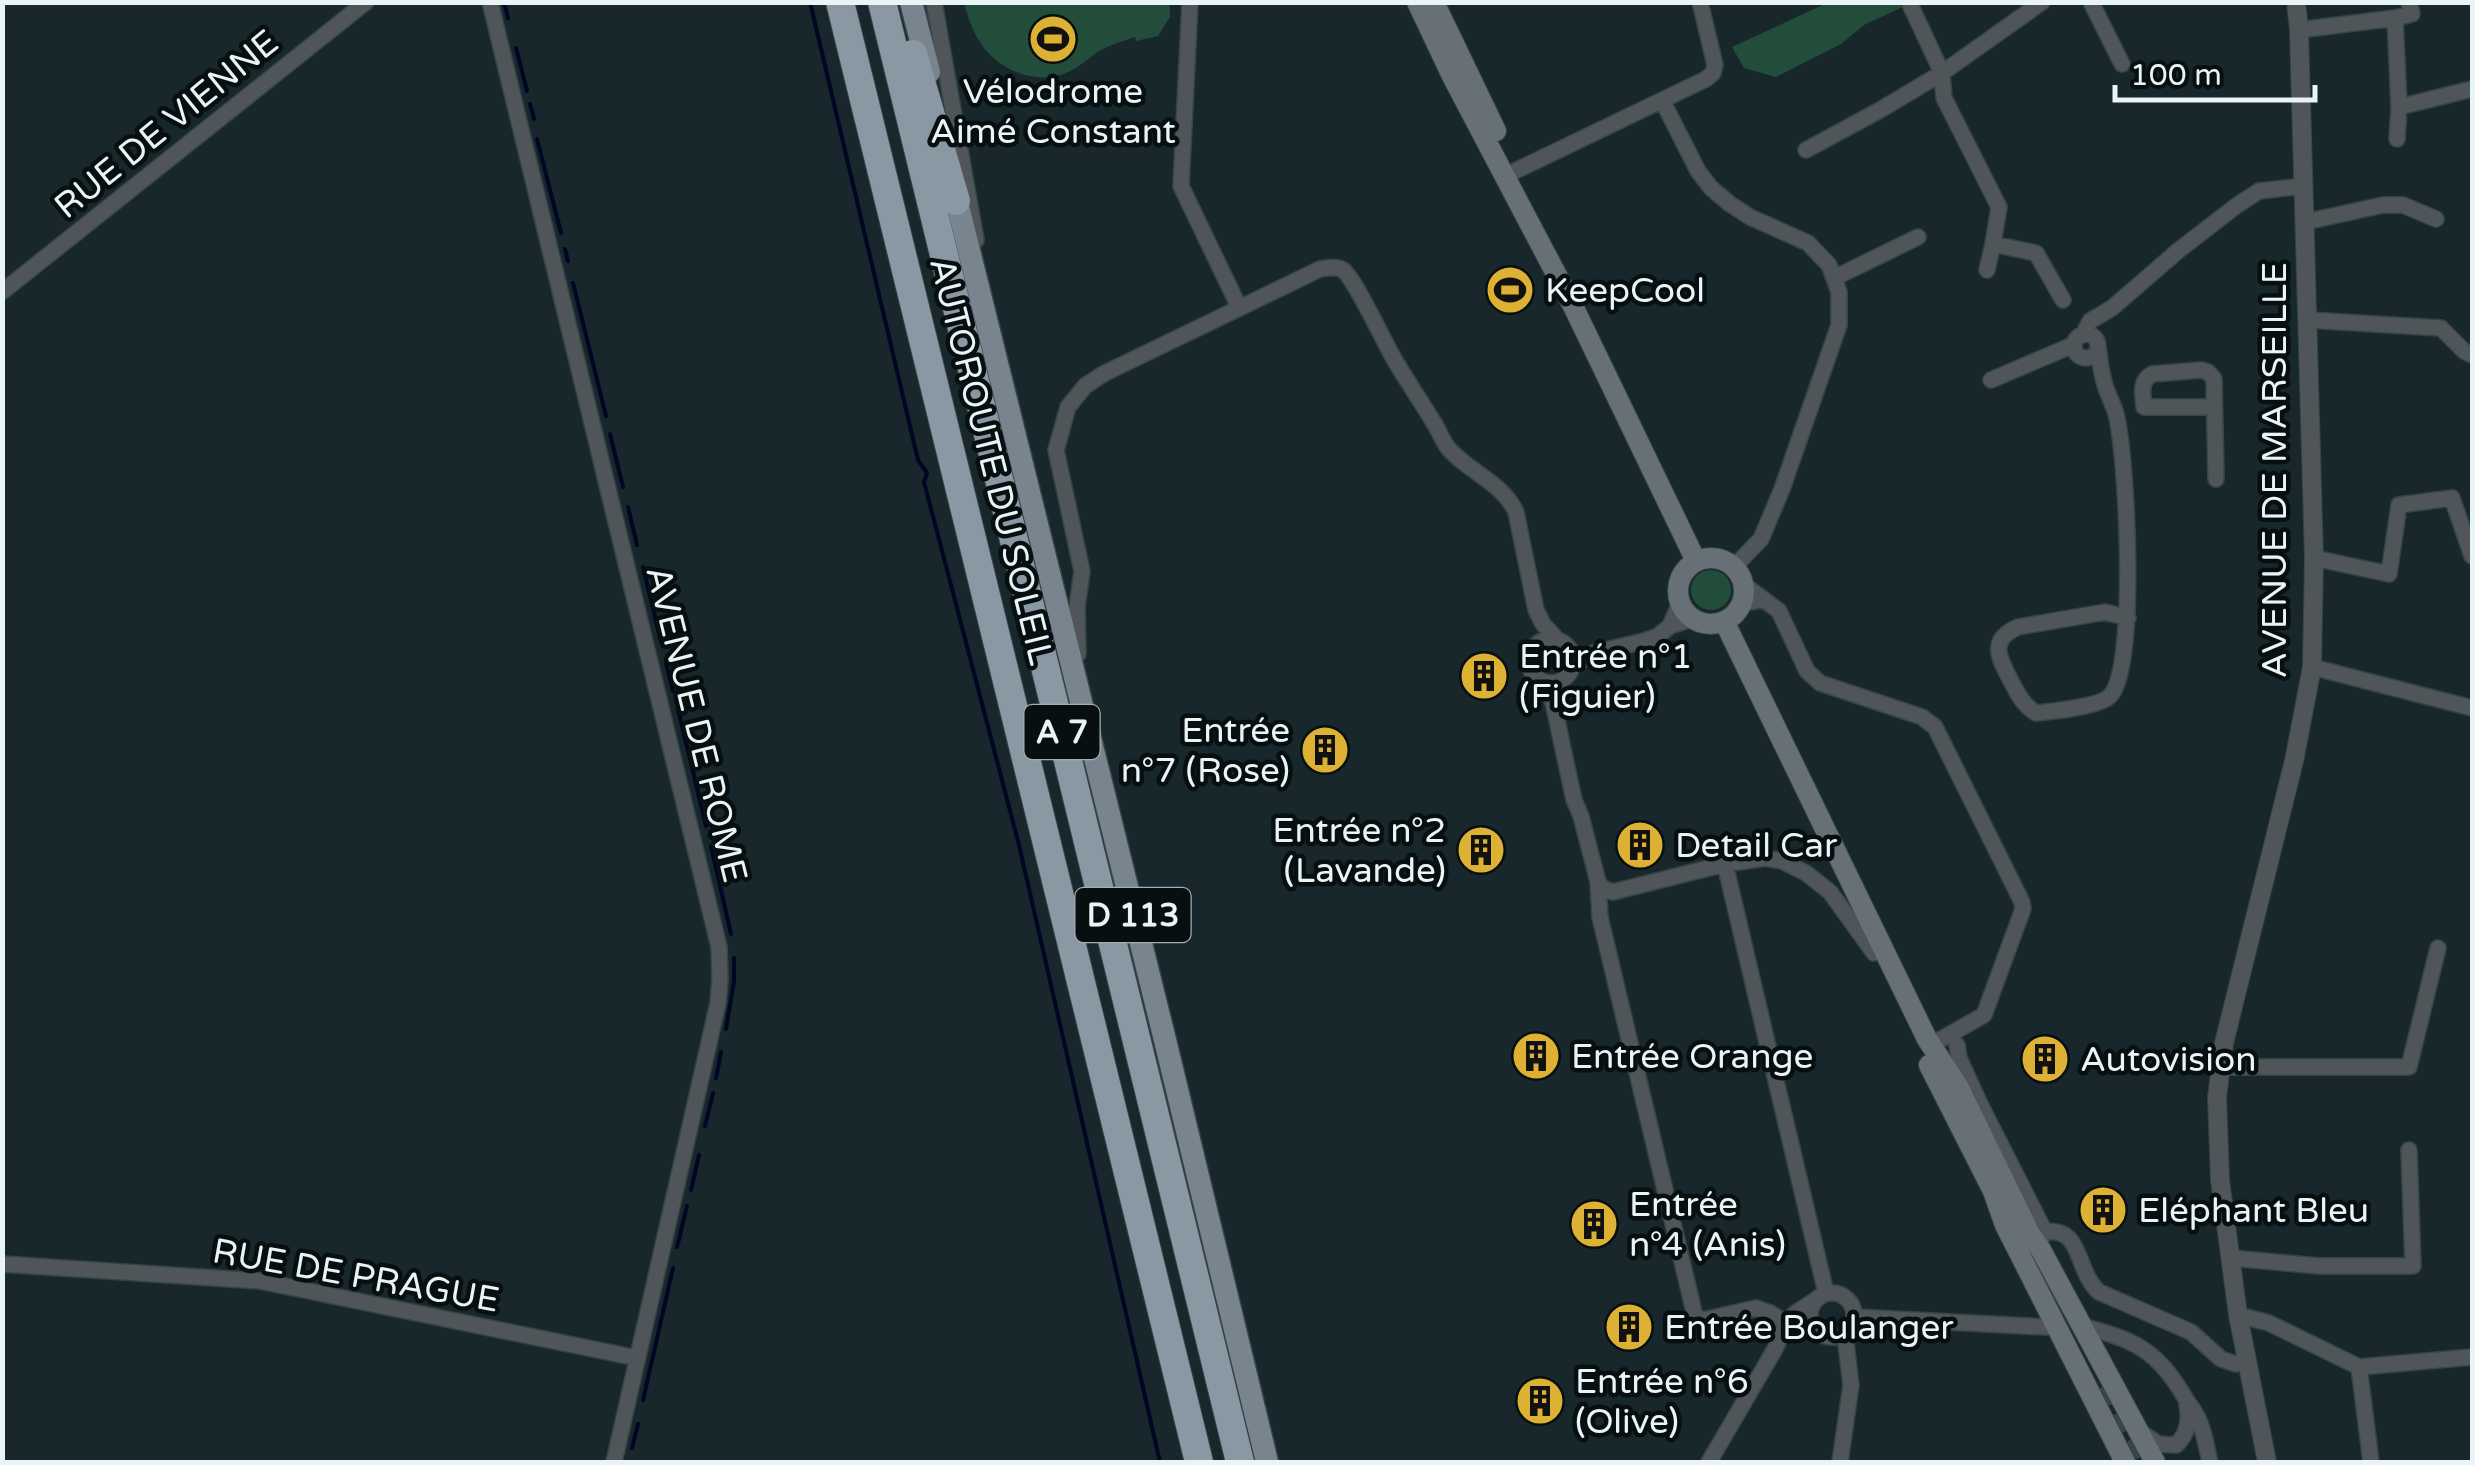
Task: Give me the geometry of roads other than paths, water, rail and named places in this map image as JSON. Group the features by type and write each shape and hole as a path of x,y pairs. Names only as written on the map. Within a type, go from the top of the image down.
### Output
{"highway":[{"name":"AUTOROUTE DU SOLEIL","path":"840,2 1200,1462"},
{"name":"AUTOROUTE DU SOLEIL","path":"882,2 1240,1462"},
{"path":"898,2 956,201"},
{"path":"1148,1253 1168,1380 1186,1462"}],"main road":[{"name":"D 113","path":"911,2 956,201 1266,1462"},
{"path":"1418,2 1452,76 1573,306 1696,561"},
{"path":"1434,2 1543,230 1573,306"},
{"path":"1716,558 1745,589 1737,610 1714,624 1686,611 1677,594 1681,574 1696,561 1716,558"},
{"path":"1724,621 1949,1084 2005,1225 2125,1462"},
{"path":"1874,954 1918,1047 1949,1084 2039,1238 2155,1462"},
{"path":"1993,1190 2086,1370 2100,1388 2047,1276 2039,1238"}],"street":[{"name":"RUE DE VIENNE","path":"2,292 366,2"},
{"name":"AVENUE DE ROME","path":"490,2 719,947 718,1002 614,1462"},
{"path":"934,2 998,368"},
{"path":"1190,2 1181,186 1239,307"},
{"path":"1515,172 1713,73 1715,65 1700,2"},
{"path":"1909,2 1942,73 1944,98 1999,207 1987,270"},
{"path":"1806,150 1942,73 2042,2"},
{"path":"2092,2 2122,64"},
{"name":"AVENUE DE MARSEILLE","path":"2268,1462 2238,1316 2217,1127 2221,1065 2237,985 2298,744 2312,667 2314,558 2296,2"},
{"path":"2299,30 2412,14 2410,2"},
{"path":"2395,18 2397,139"},
{"path":"2399,107 2472,89"},
{"path":"1662,100 1698,171 1712,188 1750,217 1808,243 1829,264 1839,292 1835,339 1766,530 1748,554 1745,589 1779,612 1807,671 1820,683 1922,717 1935,726 2022,902 2023,909 1987,1010 1963,1029 1938,1041 1927,1039"},
{"path":"2128,618 2105,612 2018,627 2002,638 1998,656 2020,698 2036,712 2104,701 2113,694 2118,682 2128,618 2126,481 2116,414 2088,342 2090,321 2112,308 2178,250 2259,191 2304,186"},
{"path":"2305,222 2402,204 2436,219"},
{"path":"1834,278 1918,237"},
{"path":"1993,244 2036,253 2063,300"},
{"path":"1113,834 1077,647 1082,570 1056,450 1061,426 1068,408 1085,386 1104,374 1320,269 1342,270 1444,442 1452,453 1504,493 1516,512 1536,610 1543,624 1573,658 1572,667"},
{"path":"2308,320 2440,328 2472,355"},
{"path":"2088,342 2078,356 2084,358 2104,384"},
{"path":"1991,380 2088,342"},
{"path":"2144,407 2143,385 2152,374 2208,372 2214,378 2216,479"},
{"path":"2116,414 2144,407 2214,407"},
{"path":"2314,558 2389,574 2400,505 2452,498 2472,556"},
{"path":"1536,610 1527,664 1553,702 1574,800 1598,882 1600,917 1695,1316 1703,1320 1756,1308 1792,1328 1840,1336 1852,1323 2046,1326"},
{"path":"1553,702 1561,680 1593,652 1658,636 1686,611"},
{"path":"1527,664 1534,646 1545,639 1593,652"},
{"path":"2312,667 2472,708"},
{"path":"1542,682 1561,680"},
{"path":"1598,882 1613,892 1725,864 1766,858 1782,861 1830,892 1874,954"},
{"path":"1734,899 1738,880 1766,858"},
{"path":"1725,864 1820,1297 1809,1313 1810,1320 1847,1361"},
{"path":"2221,1065 2409,1067 2438,948"},
{"path":"1949,1084 1963,1029"},
{"path":"1957,1046 2039,1238 2063,1232 2071,1238 2090,1284 2099,1292 2191,1332 2220,1359 2236,1364 2247,1362"},
{"path":"2230,1258 2318,1266 2413,1266 2410,1150"},
{"name":"RUE DE PRAGUE","path":"2,1264 260,1281 637,1358"},
{"path":"1709,1462 1775,1349 1792,1328 1796,1312 1820,1297 1838,1294 1852,1306 1846,1344 1850,1385 1840,1462"},
{"path":"2238,1316 2268,1322 2359,1368 2472,1357"},
{"path":"2089,1328 2121,1337 2161,1362 2200,1424 2210,1462"},
{"path":"2359,1368 2372,1462"},
{"path":"2134,1425 2158,1444 2176,1445 2186,1433 2187,1401"}],"waterway":[{"path":"504,2 508,18"},
{"path":"810,2 918,460 927,473 924,482 1019,845 1160,1462"},
{"path":"516,48 527,91"},
{"path":"530,104 534,119"},
{"path":"537,139 561,233"},
{"path":"565,249 568,261"},
{"path":"573,283 606,416"},
{"path":"610,434 623,487"},
{"path":"628,507 637,545"},
{"path":"643,567 661,642"},
{"path":"666,663 673,691"},
{"path":"678,709 706,826"},
{"path":"711,846 731,934"},
{"path":"726,1029 734,958"},
{"path":"716,1078 721,1052"},
{"path":"705,1126 713,1093"},
{"path":"691,1190 699,1155"},
{"path":"677,1247 687,1206"},
{"path":"643,1400 673,1268"},
{"path":"632,1448 638,1424"}],"tunnel":[{"path":"2100,1388 2140,1462"}],"place":[{"name":"Vélodrome Aimé Constant","path":"1053,39"},
{"name":"KeepCool","path":"1510,290"},
{"name":"Entrée n°1 (Figuier)","path":"1484,676"},
{"name":"Entrée n°7 (Rose)","path":"1325,750"},
{"name":"Detail Car","path":"1640,845"},
{"name":"Entrée n°2 (Lavande)","path":"1481,850"},
{"name":"Entrée Orange","path":"1536,1056"},
{"name":"Autovision","path":"2045,1059"},
{"name":"Eléphant Bleu","path":"2103,1210"},
{"name":"Entrée n°4 (Anis)","path":"1594,1224"},
{"name":"Entrée Boulanger","path":"1629,1327"},
{"name":"Entrée n°6 (Olive)","path":"1540,1401"}]}
